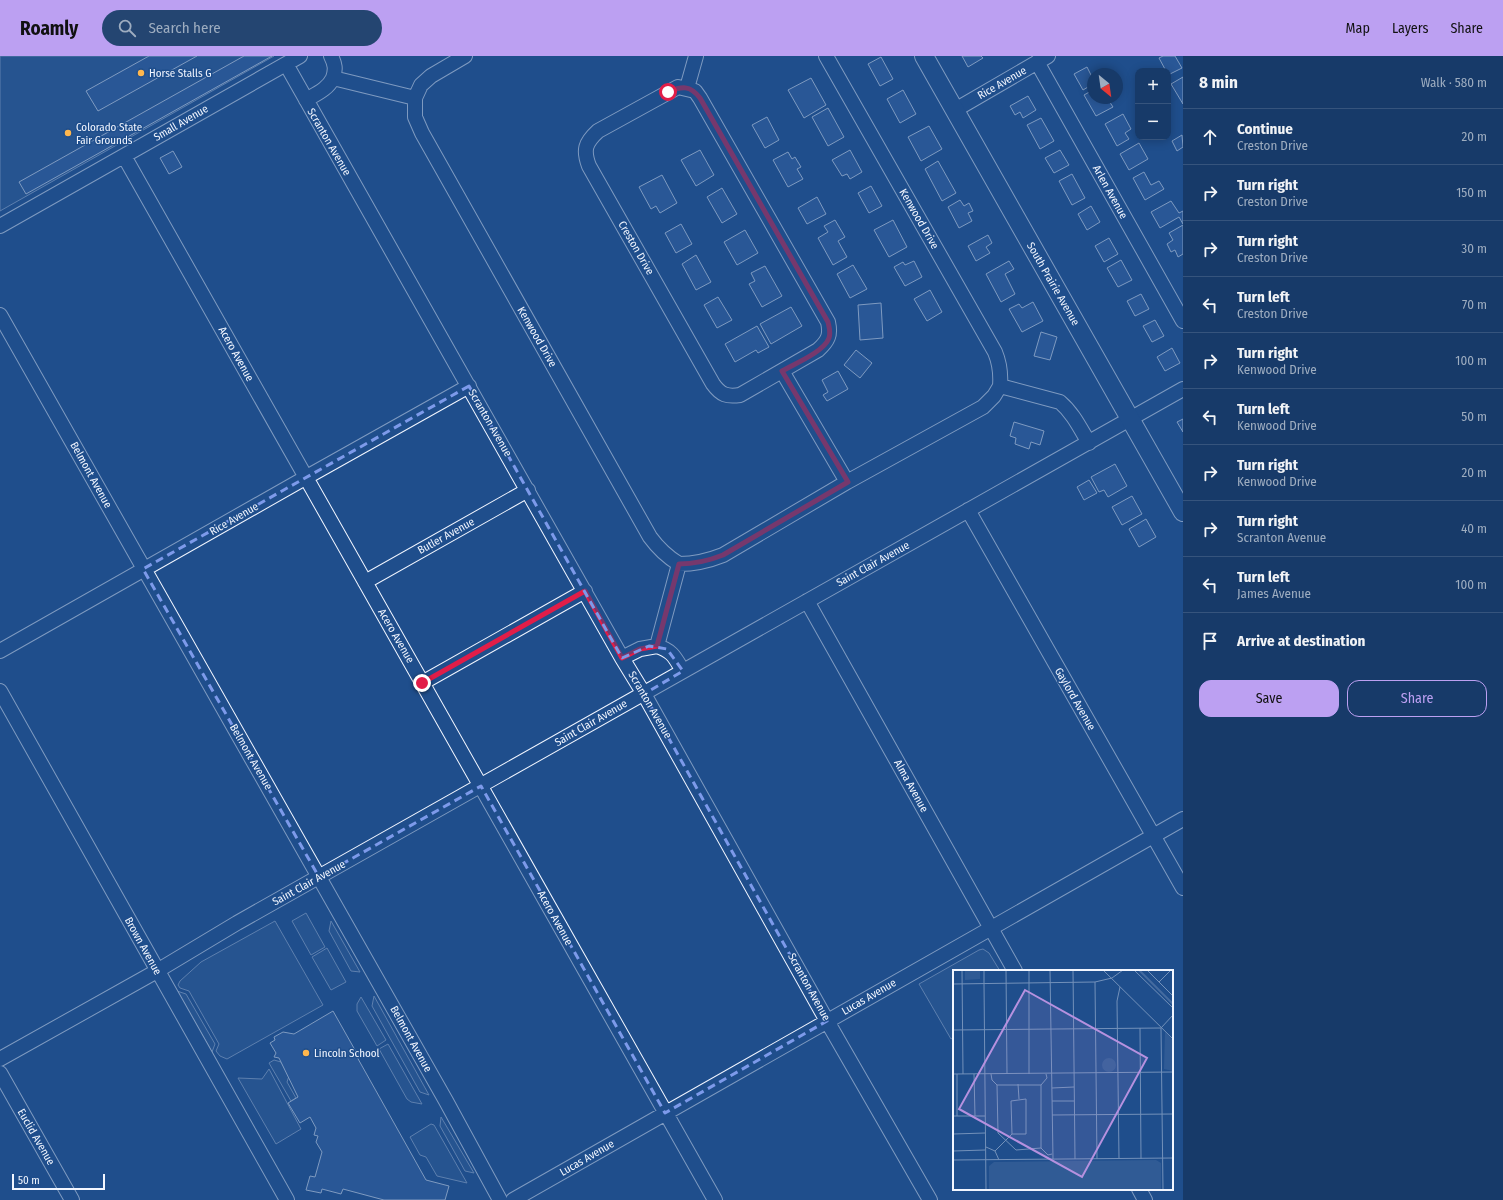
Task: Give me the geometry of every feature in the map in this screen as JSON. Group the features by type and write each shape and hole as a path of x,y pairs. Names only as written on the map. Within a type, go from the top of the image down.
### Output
{"main road":[{"name":"South Prairie Avenue","path":"924,56 1183,512"}],"street":[{"name":"Small Avenue","path":"0,226 300,56"},
{"path":"306,100 331,84 334,78 335,70 334,62 331,56"},
{"path":"334,78 415,98 421,85 431,76 465,56"},
{"path":"687,88 696,56"},
{"name":"Kenwood Drive","path":"826,56 995,352 999,363 1001,376 1000,386"},
{"name":"Rice Avenue","path":"955,110 1043,59"},
{"name":"Arlen Avenue","path":"1043,59 1183,321"},
{"name":"Scranton Avenue","path":"286,64 622,658 644,694 827,1021 930,1200"},
{"name":"Creston Drive","path":"678,87 687,88 695,91 700,98 828,322 830,330 829,338 818,350 740,395 730,396 722,394 717,390 589,166 586,157 585,148 587,143 598,131 678,87"},
{"name":"Kenwood Drive","path":"415,98 415,117 422,134 646,530 658,548 679,564"},
{"name":"Acero Avenue","path":"124,156 715,1200"},
{"name":"Belmont Avenue","path":"0,315 442,1094 500,1200"},
{"path":"782,371 848,482"},
{"name":"Rice Avenue","path":"0,651 469,386"},
{"path":"657,646 679,564 694,564 723,555 848,482 983,407 994,396 1000,386 1060,402 1075,418 1089,443"},
{"name":"Saint Clair Avenue","path":"0,1059 1183,389"},
{"name":"Butler Avenue","path":"365,582 528,490"},
{"name":"Gaylord Avenue","path":"968,510 1183,888"},
{"path":"422,683 585,591"},
{"name":"Alma Avenue","path":"807,601 1014,970"},
{"path":"622,658 640,649 657,646 667,649 673,654 683,672"},
{"name":"Brown Avenue","path":"0,692 287,1200"},
{"name":"Lucas Avenue","path":"513,1200 1183,819"},
{"name":"Euclid Avenue","path":"0,1073 72,1200"},
{"path":"1140,1190 1145,1200"}],"highlighted area":[{"path":"469,386 622,658 649,646 667,649 683,671 644,694 827,1021 665,1113 481,786 319,877 143,569"}],"shaded area":[{"name":"Colorado State Fair Grounds","path":"0,56 274,56 0,211"},
{"path":"306,913 325,947 311,955 292,921"},
{"path":"275,921 323,1005 227,1059 220,1056 216,1051 219,1044 189,991 180,988 178,985 180,981 201,962"},
{"path":"331,921 360,972 351,971 329,931"},
{"path":"327,948 346,982 331,990 312,957"},
{"path":"983,949 989,953 999,970 953,970 953,1038 951,1039 919,984"},
{"path":"177,991 186,994 215,1044 212,1052"},
{"path":"374,996 429,1095 420,1092 372,1006"},
{"path":"361,997 386,1040 377,1046 357,1011 357,1004"},
{"path":"388,1044 422,1104 411,1102 407,1099 379,1049"},
{"path":"274,1060 281,1062 289,1076 287,1082 296,1098 291,1101 269,1063"},
{"path":"269,1069 301,1129 276,1144 238,1078 262,1079"},
{"path":"441,1117 474,1173 465,1171 440,1126"},
{"path":"431,1124 434,1125 467,1183 437,1176 426,1157 420,1155 410,1137"}],"building":[{"name":"Horse Stalls G","path":"149,56 197,56 98,111 86,91"},
{"path":"244,56 272,56 26,194 19,182"},
{"path":"962,56 981,56 983,58 968,67"},
{"path":"1163,56 1175,56 1182,68 1171,74 1171,68 1164,68 1159,58"},
{"path":"881,57 893,79 880,86 868,64"},
{"path":"1087,67 1087,88 1083,90 1074,74"},
{"path":"1183,77 1183,104 1171,84"},
{"path":"811,78 826,105 804,118 788,90"},
{"path":"903,90 916,114 900,123 887,99"},
{"path":"1087,93 1087,100 1084,95"},
{"path":"1028,96 1036,110 1023,118 1020,112 1015,115 1010,106"},
{"path":"1089,104 1111,104 1113,107 1096,116"},
{"path":"828,108 844,137 828,146 812,117"},
{"path":"1123,114 1131,129 1125,133 1129,139 1117,146 1105,124"},
{"path":"767,117 779,140 765,148 752,125"},
{"path":"1041,118 1054,141 1040,149 1027,125"},
{"path":"929,126 942,149 921,161 908,137"},
{"path":"1182,135 1183,147 1177,151 1172,141"},
{"path":"1139,143 1148,159 1129,170 1120,154"},
{"path":"700,150 714,175 696,186 681,160"},
{"path":"850,150 862,172 850,179 847,174 842,176 832,160"},
{"path":"1060,150 1069,165 1054,173 1045,158"},
{"path":"173,151 182,167 169,174 160,158"},
{"path":"788,152 792,159 795,157 801,167 797,169 803,179 788,187 773,160"},
{"path":"938,161 956,193 942,201 925,169"},
{"path":"1144,172 1151,185 1159,181 1164,189 1145,200 1133,178"},
{"path":"1072,174 1085,198 1072,205 1059,181"},
{"path":"662,175 677,203 660,213 656,206 651,209 639,187"},
{"path":"871,186 882,206 869,213 858,193"},
{"path":"722,188 737,214 722,223 707,197"},
{"path":"817,197 826,214 807,224 798,208"},
{"path":"960,200 964,206 969,203 973,211 968,213 972,221 959,228 948,207"},
{"path":"1171,201 1179,213 1183,211 1183,224 1179,217 1160,228 1151,212"},
{"path":"1091,206 1100,222 1087,230 1078,214"},
{"path":"835,220 845,237 838,241 847,257 833,265 818,238 828,232 824,226"},
{"path":"893,220 907,247 889,257 874,230"},
{"path":"681,224 692,244 676,253 665,233"},
{"path":"1183,225 1183,254 1178,257 1175,250 1171,252 1167,244 1173,240 1169,233"},
{"path":"745,230 758,253 737,265 724,242"},
{"path":"988,235 992,243 986,247 990,253 976,261 968,246"},
{"path":"1109,238 1118,254 1104,262 1095,246"},
{"path":"696,255 711,282 696,290 682,264"},
{"path":"1121,260 1132,280 1118,287 1107,268"},
{"path":"914,261 922,277 905,286 894,267 903,262 905,265"},
{"path":"1009,261 1014,269 1005,274 1015,294 1001,302 986,274"},
{"path":"853,265 867,289 850,298 837,274"},
{"path":"765,266 782,296 762,307 749,284 755,281 751,273"},
{"path":"930,290 942,312 927,321 914,299"},
{"path":"1141,294 1149,309 1135,316 1127,301"},
{"path":"718,297 732,320 717,328 704,305"},
{"path":"1033,302 1043,321 1022,332 1009,309 1019,304 1022,308"},
{"path":"881,303 883,338 860,340 858,305"},
{"path":"791,307 802,326 771,344 760,324"},
{"path":"1155,320 1164,336 1152,342 1143,326"},
{"path":"757,326 769,347 758,353 756,350 735,362 725,344"},
{"path":"1041,332 1057,337 1050,360 1034,356"},
{"path":"1172,348 1180,363 1165,371 1157,357"},
{"path":"856,350 872,363 860,378 844,365"},
{"path":"838,371 848,389 827,401 823,395 828,392 822,380"},
{"path":"1183,419 1183,432 1177,422"},
{"path":"1014,422 1044,431 1040,445 1031,442 1029,449 1015,444 1016,438 1010,436"},
{"path":"1115,464 1127,486 1108,497 1104,490 1099,492 1091,477"},
{"path":"1089,480 1097,493 1084,500 1077,487"},
{"path":"1132,496 1142,514 1122,525 1112,507"},
{"path":"1146,519 1156,537 1139,547 1129,529"},
{"path":"333,1011 355,1050 359,1054 357,1057 426,1180 449,1186 445,1200 384,1200 343,1189 341,1194 322,1189 321,1193 306,1190 310,1176 315,1177 322,1152 316,1142 318,1136 314,1135 316,1128 310,1117 300,1123 288,1103 298,1097 279,1058 274,1057 276,1053 270,1043 275,1040 274,1037 283,1032 294,1034"}],"place":[{"name":"Horse Stalls G","path":"141,73"},
{"name":"Colorado State Fair Grounds","path":"68,133"},
{"name":"Lincoln School","path":"306,1053"}],"route":[{"path":"422,683 585,591 622,658 640,649 649,646 657,646 679,564 694,564 723,555 848,482 782,371 818,350 825,344 829,338 830,330 828,322 700,98 695,91 687,88 678,87 668,92"}]}
